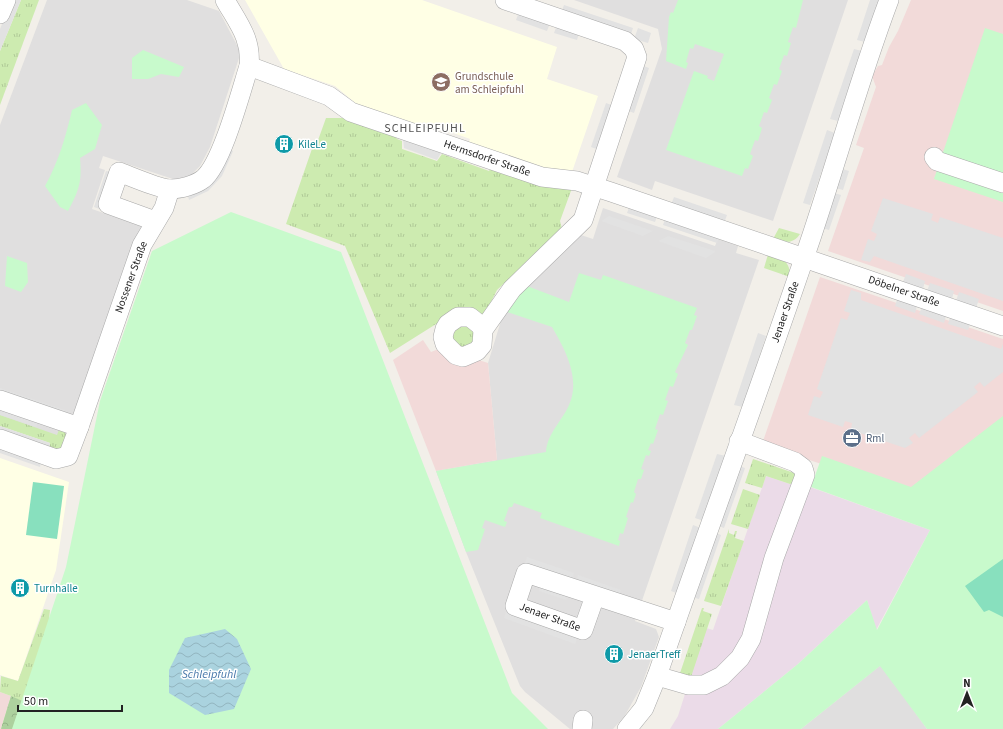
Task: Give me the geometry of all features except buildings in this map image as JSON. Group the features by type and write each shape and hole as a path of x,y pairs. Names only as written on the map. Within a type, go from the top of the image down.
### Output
{"street":[{"path":"0,14 6,0"},
{"path":"155,221 108,204 119,172 170,190 188,186 203,179 212,168 224,140 249,66 249,42 225,0"},
{"path":"483,330 519,280 583,220 637,57 634,49 625,41 505,0"},
{"name":"Jenaer Straße","path":"627,729 644,708 657,676 804,257 841,146 868,56 889,0"},
{"name":"Hermsdorfer Straße","path":"249,66 329,96 351,112 542,177 577,181 594,186 804,257"},
{"path":"934,157 937,161 1003,183"},
{"name":"Nossener Straße","path":"0,439 56,459 68,456 142,245 164,208 170,190"},
{"name":"Döbelner Straße","path":"804,257 1003,326"},
{"path":"0,400 79,427"},
{"path":"657,676 688,685 704,685 722,676 740,658 751,638 774,558 805,475 803,468 795,462 739,441"},
{"path":"595,596 676,622"}],"shaded area":[{"path":"12,0 21,0 0,51 0,29"},
{"path":"47,0 187,0 219,11 239,49 239,58 210,147 200,166 190,176 180,179 173,179 103,156 99,168 105,170 92,209 144,227 67,447 0,423 0,125"},
{"name":"Grundschule am Schleipfuhl","path":"245,0 422,0 557,47 547,79 598,96 572,172 547,170 468,144 470,139 423,122 420,127 359,106 335,86 284,69"},
{"path":"574,0 848,0 773,221 655,181 652,190 617,177 662,49 658,29"},
{"path":"870,0 879,0 865,42 857,40"},
{"path":"911,0 1003,0 1003,311 828,251 864,148 856,145 876,87 872,76 878,66 882,65"},
{"path":"564,5 633,28 630,37 561,13"},
{"path":"519,12 550,23 547,31 516,20"},
{"path":"557,25 579,33 577,40 554,33"},
{"path":"638,28 651,33 648,43 634,39"},
{"path":"854,49 862,51 838,121 830,119"},
{"path":"641,65 649,68 634,113 626,110"},
{"path":"606,103 614,106 599,150 591,147"},
{"path":"827,130 835,133 810,205 803,203"},
{"path":"403,138 441,153 437,160 404,148"},
{"path":"225,149 233,151 222,176 208,191 189,200 187,192"},
{"path":"839,168 849,171 843,190 832,187"},
{"path":"106,171 114,173 102,210 94,207"},
{"path":"831,192 841,195 829,230 819,227"},
{"path":"674,197 727,215 724,223 671,205"},
{"path":"883,198 933,214 931,220 938,223 940,217 1003,238 1003,301 874,256 870,262 861,260 868,239 874,241 877,234 871,231"},
{"path":"630,205 658,214 655,222 627,213"},
{"path":"603,208 715,246 718,239 738,246 736,253 759,260 635,621 656,629 659,637 641,687 624,717 613,729 570,729 525,692 520,686 466,552 436,471 497,460 488,363 504,311 509,302 581,235 593,239"},
{"path":"609,216 653,231 643,236 601,221"},
{"path":"666,216 720,234 717,243 663,225"},
{"path":"668,236 715,251 706,258 658,241"},
{"path":"906,274 925,281 923,289 903,282"},
{"path":"820,277 1003,339 1003,442 928,500 762,444"},
{"path":"930,283 954,291 952,299 927,291"},
{"path":"851,290 861,293 861,300 1001,349 1003,344 1003,372 984,387 980,382 974,387 978,392 919,438 915,433 909,438 913,443 905,448 851,430 852,423 845,421 843,427 808,415 814,396 820,398 823,392 817,389 841,318 847,320 850,313 844,311"},
{"path":"959,292 979,299 976,308 956,301"},
{"path":"898,297 918,303 915,313 895,306"},
{"path":"923,305 947,313 944,323 919,314"},
{"path":"951,315 971,322 968,330 948,324"},
{"path":"758,333 766,336 743,407 734,405"},
{"path":"423,340 431,352 441,348 488,363 497,460 436,471 393,360"},
{"path":"0,388 65,410 63,418 0,396"},
{"path":"0,406 39,419 36,427 0,415"},
{"path":"0,426 50,443 48,451 0,434"},
{"path":"0,444 42,459 40,467 0,453"},
{"path":"717,454 726,456 704,521 695,518"},
{"path":"0,458 69,482 56,570 18,681 0,675"},
{"path":"736,465 745,468 724,528 716,525"},
{"path":"766,476 790,484 796,482 930,530 876,630 867,600 798,664 718,729 670,729 678,716 706,628 713,630"},
{"path":"693,525 701,528 679,594 671,591"},
{"path":"713,532 721,535 699,599 691,597"},
{"path":"527,557 574,573 571,582 524,566"},
{"path":"578,575 621,590 618,598 576,583"},
{"path":"542,582 569,591 566,600 539,591"},
{"path":"507,609 578,636 575,644 504,618"},
{"path":"881,665 927,729 801,729"},
{"path":"0,692 11,696 1,729 0,729"}],"green space":[{"path":"21,0 39,0 0,105 0,51"},
{"path":"678,0 803,0 796,28 793,27 788,42 791,43 787,56 784,55 779,69 782,71 777,85 774,84 769,98 772,100 767,113 764,112 759,126 762,128 758,141 755,140 750,154 753,156 748,169 745,168 742,176 666,150 694,71 708,76 707,78 714,81 724,54 695,44 693,49 690,48 686,62 688,63 686,69 666,61 669,17 671,12 673,13"},
{"path":"985,28 1003,34 1003,202 934,179"},
{"path":"143,50 184,67 179,77 161,74 148,79 132,79 132,58"},
{"path":"86,103 102,125 95,149 80,158 81,174 79,186 68,211 60,207 45,186 61,149 72,110"},
{"path":"326,118 345,118 396,137 402,141 402,149 437,161 442,154 489,171 491,167 572,188 560,221 562,229 497,290 485,314 481,316 452,314 390,353 345,246 286,224 314,143 317,143"},
{"path":"231,212 341,252 512,693 548,729 12,729 66,567 100,401 152,251"},
{"path":"779,228 800,234 794,240 788,242 773,239"},
{"path":"769,251 781,258 787,264 789,267 790,277 764,268"},
{"path":"7,256 27,263 28,282 21,292 5,286"},
{"path":"579,273 601,280 603,275 700,309 697,308 694,315 697,316 685,343 688,345 675,372 678,374 673,387 670,386 665,400 668,401 663,415 660,414 655,429 658,430 653,444 651,443 648,450 651,451 649,456 646,455 641,469 644,470 641,479 638,479 634,492 636,494 633,503 631,502 626,517 628,518 623,534 620,533 618,540 620,541 619,546 540,518 542,513 514,503 512,507 509,507 504,521 507,522 505,527 485,520 482,528 485,529 478,550 466,552 436,471 546,452 549,439 566,411 572,395 573,385 570,364 552,327 507,312 509,302 527,286 569,302"},
{"path":"459,324 475,328 475,345 456,348 450,333"},
{"path":"0,415 57,435 60,427 64,430 67,437 61,450 48,451 50,443 0,426"},
{"path":"1003,416 1003,729 927,729 880,666 801,729 718,729 798,664 867,600 877,630 930,530 811,487 822,456 911,487"},
{"path":"753,459 797,474 796,482 790,484 766,476 762,488 745,483"},
{"path":"33,482 64,486 57,539 26,535"},
{"path":"743,489 760,495 748,529 731,524"},
{"path":"729,529 729,533 734,535 735,531 737,531 735,538 744,541 721,606 704,601"},
{"path":"1003,559 1003,617 989,610 984,612 965,586"},
{"path":"702,608 704,608 703,611 712,614 690,680 679,676"},
{"path":"44,609 50,610 45,656 38,682 1,729 11,696 0,692 1,676 18,681"},
{"path":"11,696 29,704 34,729 1,729"}],"water":[{"name":"Schleipfuhl","path":"225,629 237,639 251,669 234,709 205,715 169,693 169,670 185,638"}],"place":[{"name":"Grundschule am Schleipfuhl","path":"441,82"},
{"name":"KileLe","path":"284,144"},
{"name":"Rml","path":"852,438"},
{"name":"Turnhalle","path":"20,588"},
{"name":"JenaerTreff","path":"614,654"}],"district":[{"name":"SCHLEIPFUHL","path":"425,128"}]}
